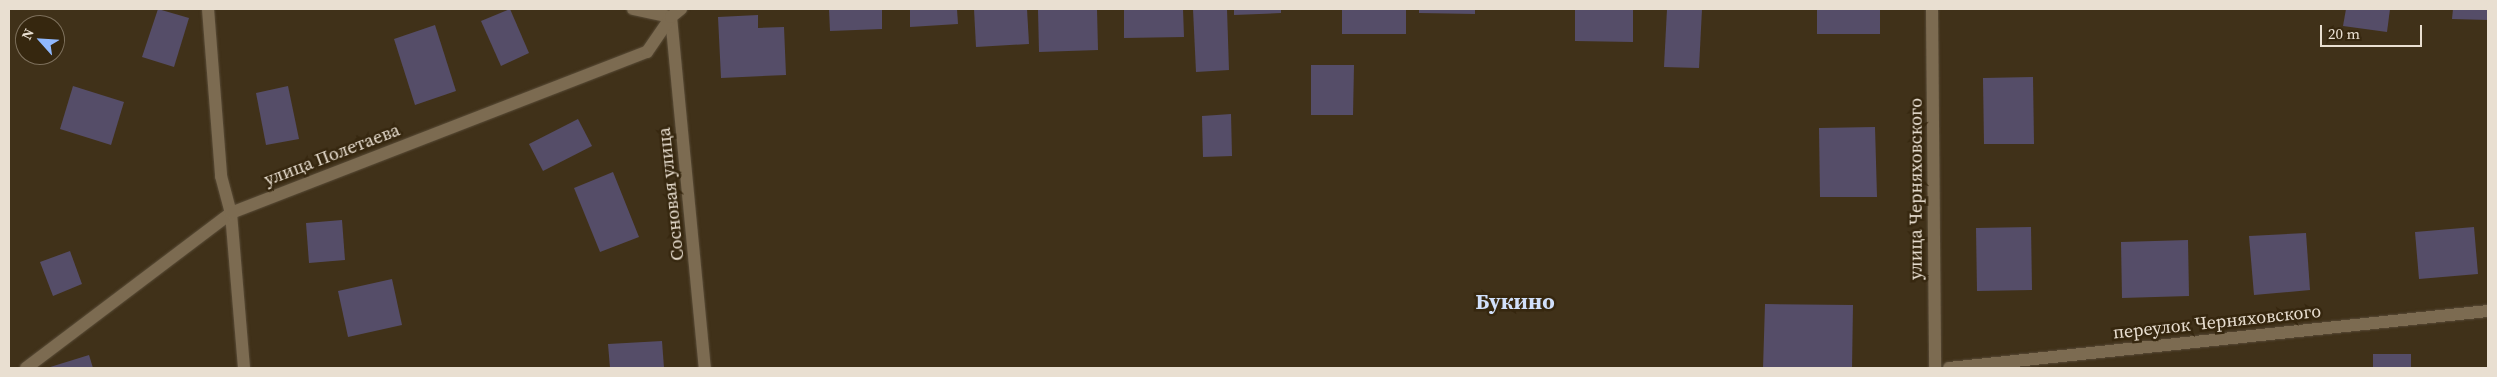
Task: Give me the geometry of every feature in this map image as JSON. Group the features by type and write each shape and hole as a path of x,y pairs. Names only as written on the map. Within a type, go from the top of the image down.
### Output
{"street":[{"path":"208,9 221,176 232,213 244,368"},
{"path":"633,9 671,17"},
{"name":"улица Полетаева","path":"26,368 232,213 647,52 671,17 681,9"},
{"name":"улица Черняховского","path":"1932,9 1935,368"},
{"name":"Сосновая улица","path":"671,17 705,368"},
{"name":"переулок Черняховского","path":"1949,368 2488,311"}],"building":[{"path":"158,9 189,18 174,67 142,57"},
{"path":"510,9 529,53 501,66 481,21"},
{"path":"829,9 882,9 882,29 830,31"},
{"path":"910,9 957,9 958,24 910,27"},
{"path":"974,9 1027,9 1029,44 976,47"},
{"path":"1038,9 1097,9 1098,50 1039,52"},
{"path":"1124,9 1183,9 1184,37 1124,38"},
{"path":"1193,9 1227,9 1229,70 1196,72"},
{"path":"1234,9 1281,9 1281,13 1234,15"},
{"path":"1342,9 1406,9 1406,34 1342,34"},
{"path":"1419,9 1475,9 1475,14 1419,13"},
{"path":"1575,9 1633,9 1633,42 1575,41"},
{"path":"1667,9 1702,9 1699,68 1664,67"},
{"path":"1817,9 1880,9 1880,34 1817,34"},
{"path":"2346,9 2390,9 2387,32 2343,26"},
{"path":"2453,9 2488,9 2488,20 2452,19"},
{"path":"758,15 758,28 784,27 786,75 721,78 718,17"},
{"path":"435,25 456,91 415,105 394,39"},
{"path":"1311,65 1354,65 1353,115 1311,115"},
{"path":"2033,77 2034,144 1984,144 1983,78"},
{"path":"73,86 124,102 111,145 60,129"},
{"path":"288,86 299,139 266,145 256,93"},
{"path":"1231,114 1232,156 1203,157 1202,116"},
{"path":"578,119 592,146 543,171 529,144"},
{"path":"1875,127 1877,197 1820,197 1819,128"},
{"path":"613,172 639,237 600,252 574,188"},
{"path":"342,220 345,260 309,263 306,223"},
{"path":"2031,227 2032,290 1977,291 1976,228"},
{"path":"2474,227 2478,274 2419,279 2415,232"},
{"path":"2306,233 2310,290 2254,295 2249,236"},
{"path":"2188,240 2189,296 2122,298 2121,242"},
{"path":"70,251 82,284 53,296 40,262"},
{"path":"392,279 402,325 348,337 338,291"},
{"path":"1765,304 1853,305 1852,368 1763,368"},
{"path":"662,341 664,368 610,368 608,344"},
{"path":"2373,354 2411,354 2411,368 2373,368"},
{"path":"89,355 93,368 47,368"}],"district":[{"name":"Букино","path":"1515,302"}]}
